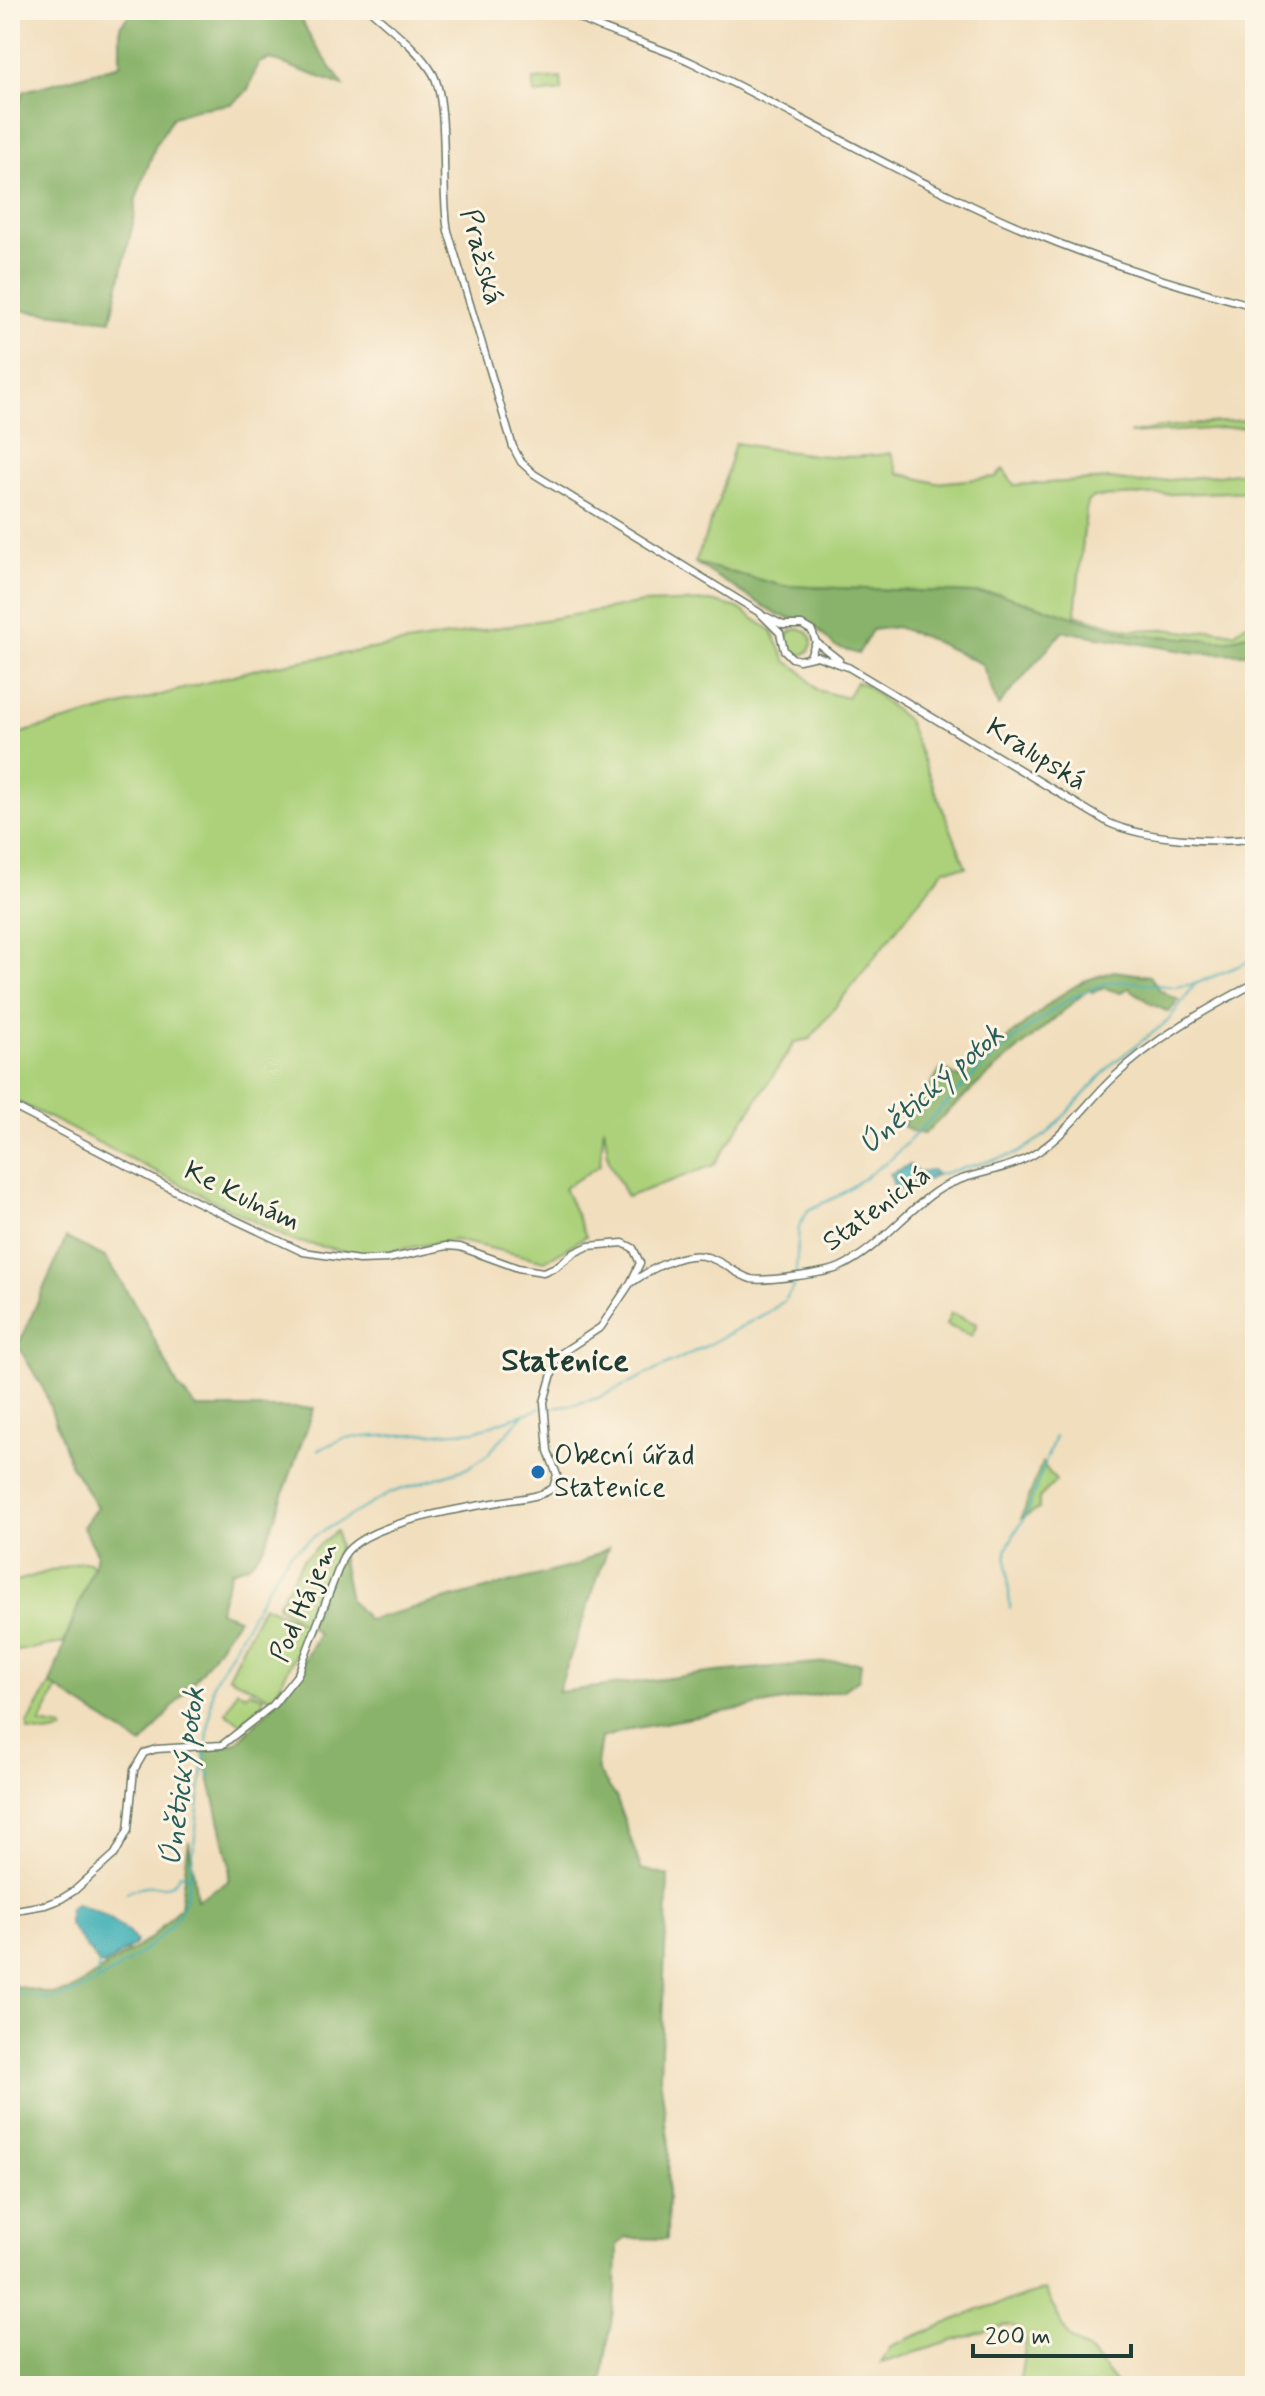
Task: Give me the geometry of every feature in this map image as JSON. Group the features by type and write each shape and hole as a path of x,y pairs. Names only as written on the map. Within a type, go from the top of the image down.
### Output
{"street":[{"name":"Pražská","path":"370,10 421,59 435,79 440,100 443,195 448,231 515,452 529,470 580,504 760,613"},
{"path":"564,10 656,46 887,164 1058,243 1255,306"},
{"path":"760,613 783,625 809,628 816,642 814,652 807,658"},
{"path":"760,613 780,633 788,656 799,660 823,657 850,668"},
{"path":"782,639 794,626"},
{"name":"Kralupská","path":"816,642 850,668 1115,826 1137,832 1211,840 1255,838"},
{"name":"Statenická","path":"631,1282 658,1266 701,1256 754,1280 830,1271 849,1262 883,1238 938,1190 965,1178 1015,1165 1036,1153 1069,1128 1113,1077 1162,1038 1199,1013 1255,983"},
{"name":"Ke Kulnám","path":"10,1105 195,1201 303,1252 359,1260 388,1259 446,1246 460,1247 518,1268 543,1272 589,1246 615,1243 633,1248 640,1263"},
{"name":"Statenická","path":"557,1478 548,1451 544,1402 548,1381 560,1354 601,1327 640,1263 658,1266"},
{"name":"Pod Hájem","path":"10,1911 53,1903 74,1891 115,1854 125,1839 130,1823 134,1770 139,1758 151,1750 211,1747 225,1743 273,1705 294,1682 343,1557 353,1543 385,1527 534,1497 551,1489 557,1478"}],"green space":[{"path":"133,10 297,10 311,39 344,86 270,59 258,63 249,88 231,104 197,109 173,117 156,144 136,199 111,320 10,309 10,157 18,148 15,116 24,91 120,65 120,26"},
{"path":"561,78 562,91 535,94 533,80"},
{"path":"1255,419 1255,426 1129,434 1163,427"},
{"path":"735,443 832,456 891,453 898,473 936,483 996,477 1003,469 1014,485 1111,479 1140,483 1255,471 1255,491 1093,497 1087,502 1075,614 1130,630 1165,629 1197,633 1210,629 1234,633 1255,618 1255,633 1225,641 1131,634 999,594 784,586 695,563 719,500"},
{"path":"695,563 784,586 999,594 1131,634 1225,641 1247,635 1255,637 1255,647 1248,654 1196,653 1063,631 998,706 982,664 925,637 896,627 872,630 858,654 834,646 813,624 778,615"},
{"path":"711,601 738,608 772,631 786,661 800,670 817,690 847,698 856,682 864,684 907,720 966,867 944,869 810,1039 795,1042 714,1165 627,1197 609,1162 604,1126 600,1165 564,1188 586,1236 545,1261 455,1240 366,1255 293,1241 10,1098 10,736 260,668 643,603"},
{"path":"799,629 808,633 812,642 808,651 799,655 790,651 786,642 790,633"},
{"path":"1114,971 1150,976 1160,990 1178,1000 1169,1012 1151,1004 1129,988 1120,993 1105,988 1092,992 1089,989 924,1134 912,1132 902,1125 906,1122 903,1118 919,1102 942,1068 959,1078 1059,996 1084,981"},
{"path":"66,1238 105,1257 143,1317 178,1387 197,1408 314,1408 265,1545 249,1565 231,1571 219,1611 238,1618 201,1672 142,1745 50,1684 96,1558 97,1553 83,1527 97,1507 71,1466 44,1390 18,1346"},
{"path":"951,1313 977,1324 972,1336 946,1325"},
{"path":"1042,1463 1056,1481 1039,1498 1039,1509 1021,1518"},
{"path":"336,1531 339,1546 309,1627 273,1699 228,1676 263,1605 302,1623 277,1606 303,1559"},
{"path":"339,1546 350,1600 368,1620 577,1565 608,1548 558,1692 717,1672 839,1661 861,1663 859,1679 843,1690 631,1729 601,1738 598,1771 616,1797 641,1869 668,1876 660,2076 669,2144 667,2239 626,2238 617,2245 616,2292 601,2386 10,2386 10,1985 53,1994 70,1991 151,1938 180,1907 189,1841 197,1900 228,1881 230,1866 203,1751 237,1743 289,1688 318,1634 309,1626"},
{"path":"89,1562 93,1567 64,1643 10,1652 10,1583"},
{"path":"50,1684 57,1689 40,1724 63,1728 63,1731 46,1734 28,1731 28,1724"},
{"path":"237,1690 246,1695 249,1691 263,1697 263,1703 241,1724 226,1713"},
{"path":"1045,2290 1068,2336 1091,2353 1118,2386 1019,2386 1024,2339 1015,2327 1005,2325 881,2363 891,2346 981,2309"}],"water":[{"path":"910,1165 918,1172 932,1170 937,1175 899,1190 890,1174"},
{"path":"75,1904 117,1923 136,1941 134,1945 104,1966 99,1964 69,1924 69,1909"}],"waterway":[{"name":"Únětický potok","path":"547,1408 598,1398 708,1345 784,1301 795,1285 799,1227 808,1210 838,1196 891,1159 976,1073 1067,1000 1109,982 1174,987 1195,984 1255,959"},
{"path":"937,1175 1016,1154 1047,1134 1113,1063 1168,1021 1195,984"},
{"name":"Únětický potok","path":"207,1742 213,1684 289,1555 316,1535 390,1493 468,1468 486,1456 524,1414 541,1408"},
{"path":"318,1450 344,1438 475,1431 523,1414"},
{"path":"1010,1608 1006,1549 1027,1512 1055,1436"},
{"name":"Únětický potok","path":"10,1991 46,1999 73,1993 129,1962 163,1934 183,1906 189,1884 206,1749"},
{"path":"204,1766 213,1778"},
{"path":"126,1893 145,1886 170,1885 179,1874 189,1876"},
{"path":"98,1979 99,1964"}],"place":[{"name":"Obecní úřad Statenice","path":"538,1472"}],"district":[{"name":"Statenice","path":"565,1361"}]}
